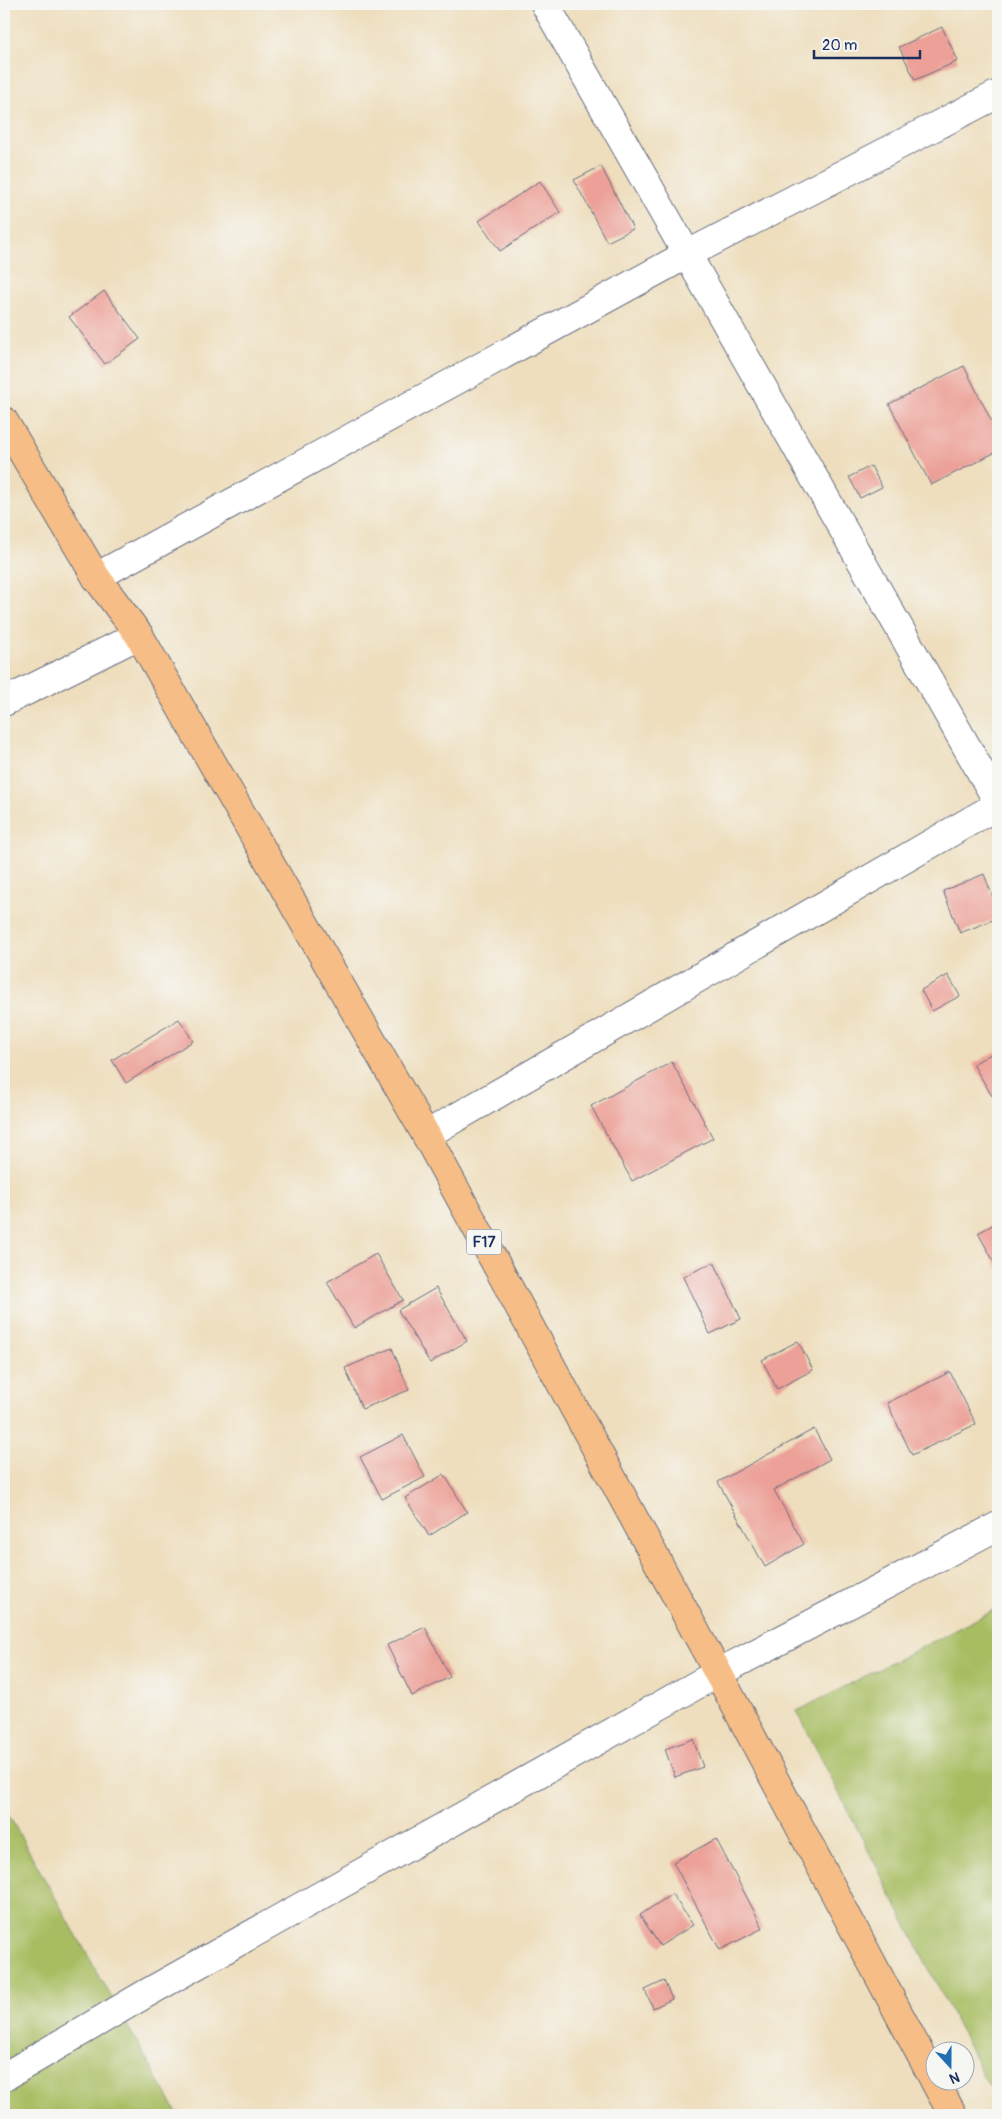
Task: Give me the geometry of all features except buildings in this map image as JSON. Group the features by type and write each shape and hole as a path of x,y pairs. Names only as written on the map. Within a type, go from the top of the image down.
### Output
{"highway":[{"name":"F17","path":"4,421 96,577 139,636 426,1135 718,1673 924,2060"},
{"name":"F17","path":"941,2092 953,2115"}],"street":[{"path":"426,1135 998,803 545,4"},
{"path":"96,577 686,255 998,94"},
{"path":"4,702 139,636"},
{"path":"4,2077 146,1994 718,1673 998,1526"}],"green space":[{"path":"998,1608 998,2104 974,2057 974,2042 966,2042 797,1711"},
{"path":"4,1807 178,2115 4,2115"}]}
